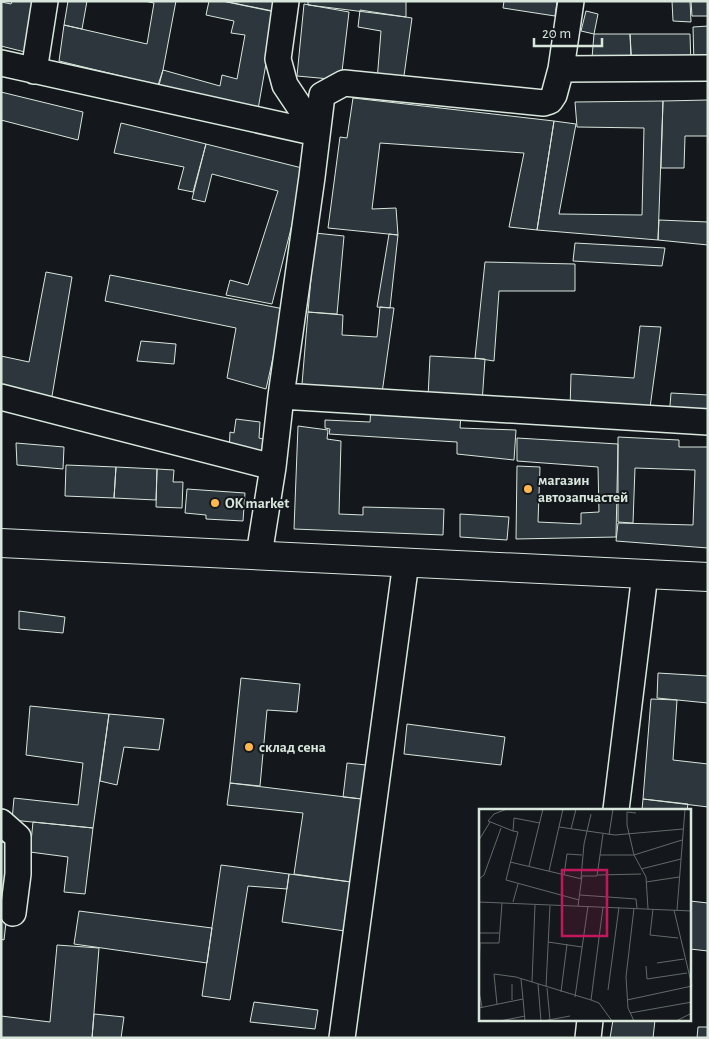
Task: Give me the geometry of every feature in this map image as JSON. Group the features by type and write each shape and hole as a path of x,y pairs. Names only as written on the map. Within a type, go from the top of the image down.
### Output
{"main road":[{"path":"1,543 708,576"}],"street":[{"path":"34,71 45,1"},
{"path":"286,1 278,59 285,85 317,133"},
{"path":"259,555 273,467 322,95 344,83 544,103 550,101 554,95 560,69 571,1"},
{"path":"1,63 317,133"},
{"path":"560,69 708,68"},
{"path":"281,396 708,422"},
{"path":"1,397 273,467"},
{"path":"342,1038 406,562"},
{"path":"616,809 644,574"},
{"path":"1,822 18,837 18,874 13,913"},
{"path":"588,1038 590,1022"}],"building":[{"path":"12,1 43,1 33,54 1,46 1,2 11,4"},
{"path":"68,1 87,1 82,29 64,25"},
{"path":"144,1 176,1 163,70 158,85 59,61 64,25 147,44 154,3"},
{"path":"209,1 222,1 275,12 257,115 158,89 163,70 220,86 222,75 237,79 245,35 231,33 234,21 206,15"},
{"path":"223,1 280,1 278,12"},
{"path":"308,1 406,1 406,17 308,5"},
{"path":"504,1 557,1 555,16 503,8"},
{"path":"672,1 690,1 691,22 673,21"},
{"path":"691,1 708,1 708,16 692,16"},
{"path":"304,4 349,12 341,80 297,76"},
{"path":"360,10 412,18 403,83 377,81 381,31 358,27"},
{"path":"586,11 598,14 594,34 581,31"},
{"path":"708,26 708,65 694,65 693,27"},
{"path":"594,34 630,34 631,59 592,58"},
{"path":"630,34 690,34 691,66 632,66"},
{"path":"1,92 83,112 78,140 1,120"},
{"path":"353,98 554,121 537,230 509,227 524,153 380,143 372,209 396,208 398,235 328,228 340,137 347,138"},
{"path":"708,100 708,136 685,136 684,168 661,168 663,101"},
{"path":"663,101 658,240 537,230 554,121 576,124 559,214 642,215 644,128 577,127 575,102"},
{"path":"121,123 206,144 193,192 178,189 184,167 114,153"},
{"path":"206,144 306,169 272,304 226,295 230,280 248,285 278,191 212,174 205,202 192,199"},
{"path":"659,220 708,222 708,245 658,240"},
{"path":"315,233 344,236 337,314 308,312"},
{"path":"389,234 398,235 390,308 377,307"},
{"path":"575,243 665,248 662,266 573,261"},
{"path":"485,262 575,264 575,291 499,291 494,361 475,358"},
{"path":"46,272 72,277 50,408 1,395 1,356 29,362"},
{"path":"110,275 284,309 266,389 227,378 236,328 105,301"},
{"path":"380,307 394,308 382,393 302,384 308,312 343,315 342,335 377,337"},
{"path":"640,326 661,327 649,415 570,410 571,374 634,378"},
{"path":"141,341 176,344 174,364 137,361"},
{"path":"430,356 485,359 482,403 428,397"},
{"path":"671,393 708,395 708,421 669,418"},
{"path":"371,408 461,415 460,428 516,430 514,460 457,454 457,442 329,434 330,429 325,428 325,420 370,422"},
{"path":"236,419 260,422 259,438 263,439 261,460 229,453 230,432 234,433"},
{"path":"298,426 328,430 327,439 341,441 339,514 363,515 363,507 444,509 443,535 294,529"},
{"path":"618,437 679,440 679,447 708,447 708,548 616,541 618,523 693,525 695,470 635,468 633,523 618,522"},
{"name":"магазин автозапчастей","path":"517,438 618,444 616,537 516,539 517,466 540,467 538,522 581,524 581,513 599,512 598,467 517,461"},
{"path":"16,443 64,447 63,469 17,465"},
{"path":"66,465 116,467 114,498 65,496"},
{"path":"116,467 157,469 156,500 114,498"},
{"path":"157,469 174,470 173,482 183,482 182,508 156,507"},
{"name":"OK market","path":"187,489 245,493 243,521 206,519 206,515 185,513"},
{"path":"460,514 509,517 507,540 460,537"},
{"path":"19,611 65,617 63,633 19,629"},
{"path":"658,673 708,676 708,703 657,698"},
{"name":"склад сена","path":"241,678 300,684 297,712 267,710 260,786 230,783"},
{"path":"651,699 677,700 673,760 708,764 708,807 643,799"},
{"path":"30,706 109,714 93,828 12,820 14,798 78,805 83,763 26,755"},
{"path":"109,714 164,719 159,750 124,747 117,785 100,781"},
{"path":"407,724 505,737 501,765 404,754"},
{"name":"склад сена","path":"347,763 366,765 362,799 343,797"},
{"path":"230,783 362,799 351,882 294,874 303,813 227,805"},
{"path":"643,799 688,804 687,809 642,809"},
{"path":"33,822 93,828 85,894 64,892 68,857 30,852"},
{"path":"1,842 15,844 4,940 1,939"},
{"path":"221,865 289,874 287,889 248,886 230,1000 202,996"},
{"path":"289,874 351,882 345,931 282,922"},
{"path":"692,901 708,903 708,951 692,949"},
{"path":"79,911 212,928 207,963 74,944"},
{"path":"57,945 99,948 92,1038 1,1038 1,1016 50,1022"},
{"path":"254,1002 318,1010 315,1029 250,1022"},
{"path":"94,1014 124,1017 121,1038 92,1038"},
{"path":"613,1022 655,1022 653,1038 610,1038"},
{"path":"698,1027 708,1027 708,1038 697,1038"}],"place":[{"name":"магазин автозапчастей","path":"528,489"},
{"name":"OK market","path":"215,503"},
{"name":"склад сена","path":"249,747"}]}
